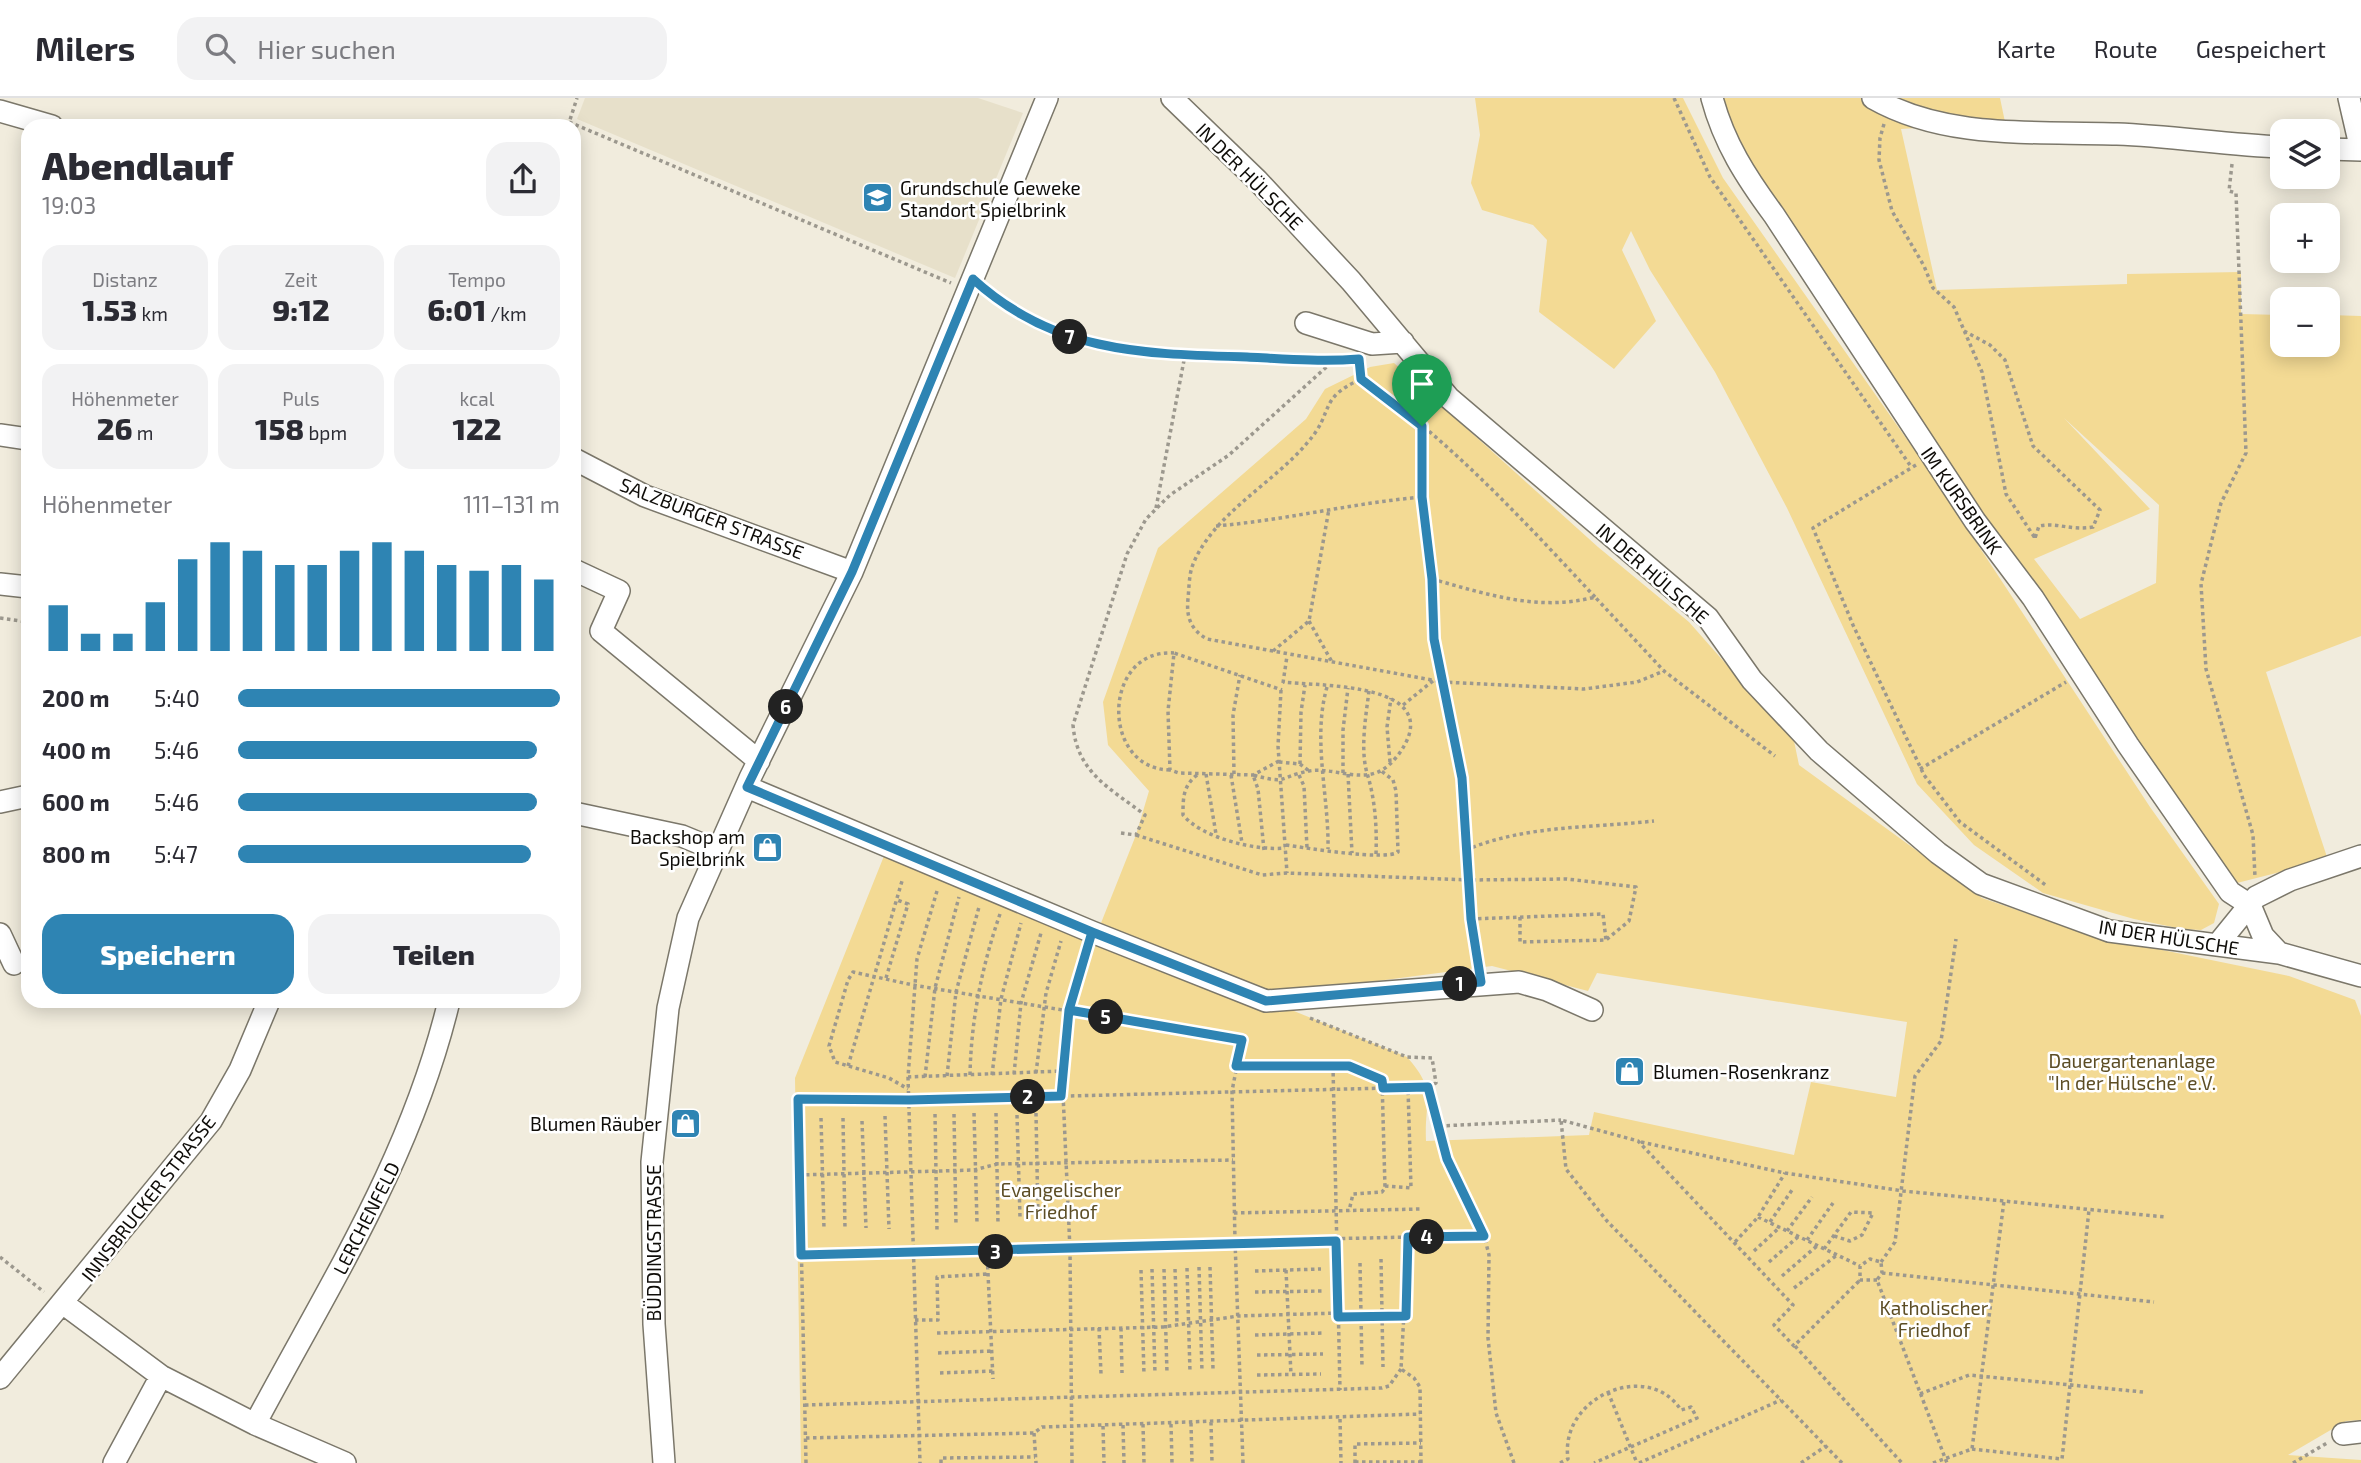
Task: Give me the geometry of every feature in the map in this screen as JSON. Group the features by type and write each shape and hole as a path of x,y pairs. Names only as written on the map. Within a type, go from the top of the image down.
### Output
{"street":[{"name":"BÜDDINGSTRASSE","path":"664,1463 653,1324 652,1162 668,1008 688,918 716,850 852,572 1047,98"},
{"name":"IN DER HÜLSCHE","path":"1172,98 1265,188 1403,342 1449,398 1708,618 1752,680 1819,751 1938,853 1981,884 2109,931 2279,953 2361,976"},
{"name":"IM KURSBRINK","path":"1712,98 1720,129 1743,172 1975,522 2033,598 2081,674 2230,892 2253,901"},
{"path":"2340,149 2361,150 2349,98"},
{"path":"1882,104 1963,128 2041,135 2118,134 2270,146"},
{"path":"0,111 28,119"},
{"path":"1307,323 1366,352 1403,342"},
{"path":"0,435 21,438"},
{"name":"SALZBURGER STRASSE","path":"581,463 645,496 852,572"},
{"path":"581,573 619,591 601,631 759,761"},
{"path":"0,584 21,586"},
{"path":"747,787 1092,932 1266,1001 1481,982 1519,982 1547,990 1592,1010"},
{"path":"0,802 21,798"},
{"path":"581,814 682,836 716,850"},
{"path":"2217,945 2253,901 2290,880 2361,856"},
{"name":"IN DER HÜLSCHE","path":"2253,901 2263,936 2279,953"},
{"path":"0,934 14,964"},
{"name":"INNSBRUCKER STRASSE","path":"0,1378 64,1304 211,1121 240,1070 266,1008"},
{"name":"LERCHENFELD","path":"255,1424 362,1227 403,1145 425,1085 447,1008"},
{"path":"64,1304 161,1376 255,1424 345,1463"},
{"path":"114,1463 161,1376"}],"path":[{"path":"570,119 577,98"},
{"path":"1674,98 1710,177 1912,468"},
{"path":"1882,104 1880,160 1892,211 1924,266 1933,288 1954,307 1964,331 1982,372 2006,494 2035,538 2039,526 2049,524 2076,531 2093,527 2100,510 2033,446 2005,360 1990,345 1964,331"},
{"path":"581,129 971,284 1011,311 1062,334 1117,349 1185,355 1332,362 1366,352 1361,379"},
{"path":"2233,144 2229,191 2236,193 2237,206 2246,453 2221,503 2201,583 2206,669 2253,835 2253,901"},
{"path":"1156,509 1185,355"},
{"path":"1136,835 1145,815 1087,767 1075,749 1073,725 1127,554 1146,519 1170,495 1229,455 1332,362"},
{"path":"1361,379 1422,426 1534,531 1664,671 1775,756"},
{"path":"1361,379 1340,388 1330,398 1324,420 1309,441 1256,494 1214,527 1191,568 1187,607 1191,624 1197,633 1207,639 1287,655 1443,682 1584,689 1637,682 1664,671"},
{"path":"1422,426 1422,497 1432,579 1434,639 1462,778 1471,919 1481,982"},
{"path":"1931,456 1812,528 1853,625 1920,769 1960,822 2056,891"},
{"path":"1214,527 1266,522 1329,509 1422,497"},
{"path":"1329,509 1309,621 1332,663"},
{"path":"1432,579 1528,603 1569,604 1595,597"},
{"path":"0,618 21,621"},
{"path":"1273,651 1309,621"},
{"path":"1282,690 1174,653 1150,654 1138,664 1122,690 1118,705 1119,725 1131,750 1158,770 1253,775 1280,783 1310,771 1346,774 1380,770 1400,752 1411,728 1410,716 1403,705 1369,691 1283,682"},
{"path":"1170,770 1168,711 1174,653"},
{"path":"1287,655 1282,690 1279,761 1287,873"},
{"path":"1920,769 2081,674"},
{"path":"1240,675 1233,715 1233,775 1242,843"},
{"path":"1403,705 1434,680"},
{"path":"1300,764 1301,712 1305,685"},
{"path":"1327,687 1324,699 1322,772 1329,817 1328,849"},
{"path":"1349,688 1343,730 1352,853"},
{"path":"1369,691 1365,724 1367,773 1373,783 1376,854"},
{"path":"1390,762 1387,727 1391,698"},
{"path":"1253,775 1279,761 1300,764 1310,771"},
{"path":"1199,774 1188,782 1183,793 1183,815 1192,825 1264,850 1286,847 1393,856 1398,852 1399,845 1396,791 1393,780 1380,770"},
{"path":"1206,774 1216,835"},
{"path":"1253,775 1258,789 1264,850"},
{"path":"1299,775 1304,786 1307,848"},
{"path":"1466,850 1524,832 1654,821"},
{"path":"1121,833 1136,835 1262,875 1287,873 1469,880 1567,878 1636,887 1629,921 1606,940 1520,942 1520,916"},
{"path":"848,1066 902,881"},
{"path":"919,1463 908,1077 913,985 924,930 937,891"},
{"path":"925,1077 935,988 959,897"},
{"path":"886,978 908,904 897,900"},
{"path":"947,1076 956,992 979,906"},
{"path":"1471,919 1603,914 1606,940"},
{"path":"970,1074 972,1029 978,996 1000,915"},
{"path":"992,1075 1001,999 1021,923"},
{"path":"1014,1074 1021,1003 1041,931"},
{"path":"1072,1463 1070,1250 1061,1096 1069,1010 1092,932"},
{"path":"1036,1073 1046,993 1062,939"},
{"path":"1877,1280 1882,1273 1881,1262 1895,1242 1915,1076 1941,1041 1956,939"},
{"path":"908,1088 889,1078 835,1062 829,1046 853,972 913,985 1242,1040 1232,1091 1243,1463"},
{"path":"806,1463 798,1099 909,1100 1408,1088 1428,1087 1436,1083 1432,1058 1407,1057 1305,1016"},
{"path":"1236,1066 1349,1066 1382,1080 1385,1186 1382,1192 1353,1194 1349,1211"},
{"path":"1334,1066 1340,1390"},
{"path":"908,1077 1062,1071"},
{"path":"1428,1087 1447,1159 1484,1236 1489,1255 1488,1338 1496,1413 1514,1463"},
{"path":"1385,1186 1411,1188 1408,1088"},
{"path":"974,1113 977,1223"},
{"path":"996,1113 998,1224"},
{"path":"1036,1113 1038,1217"},
{"path":"935,1114 937,1231"},
{"path":"954,1114 956,1226"},
{"path":"1017,1115 1020,1217"},
{"path":"886,1116 889,1228"},
{"path":"821,1118 824,1229"},
{"path":"843,1118 845,1229"},
{"path":"1440,1126 1561,1120 1638,1141 1785,1173 1903,1191 2165,1217"},
{"path":"1561,1120 1566,1169 1607,1221 1842,1463"},
{"path":"862,1121 866,1228"},
{"path":"1638,1141 1793,1305 1774,1325 1902,1463"},
{"path":"799,1175 974,1170 997,1164 1233,1160"},
{"path":"1734,1242 1758,1217 1785,1173"},
{"path":"1770,1222 1792,1190"},
{"path":"1787,1231 1812,1197"},
{"path":"1972,1449 2004,1200"},
{"path":"1807,1240 1833,1203"},
{"path":"1234,1213 1420,1209"},
{"path":"1933,1463 1946,1461 1972,1449 2062,1459 2068,1384 2089,1210"},
{"path":"1825,1249 1834,1236 1851,1212 1873,1213 1862,1235 1850,1241 1834,1236"},
{"path":"1758,1217 1860,1266"},
{"path":"1754,1251 1780,1227"},
{"path":"801,1255 1070,1250 1235,1241 1484,1236"},
{"path":"1769,1262 1799,1236"},
{"path":"805,1405 1340,1390 1389,1386 1401,1369 1406,1316 1408,1237"},
{"path":"1782,1276 1818,1245"},
{"path":"987,1252 993,1380"},
{"path":"1794,1288 1837,1255"},
{"path":"0,1257 52,1298 64,1304"},
{"path":"1381,1259 1383,1367"},
{"path":"1860,1266 1870,1259 1881,1262"},
{"path":"1360,1263 1362,1367"},
{"path":"1794,1346 1860,1280 1860,1266"},
{"path":"1210,1267 1213,1369"},
{"path":"1187,1268 1190,1372"},
{"path":"1199,1268 1202,1372"},
{"path":"1152,1269 1155,1374"},
{"path":"1164,1269 1167,1373"},
{"path":"1175,1269 1177,1323"},
{"path":"1255,1271 1321,1269"},
{"path":"1141,1270 1144,1375"},
{"path":"1286,1270 1291,1375"},
{"path":"1882,1273 2154,1302"},
{"path":"915,1320 938,1320 937,1277 988,1274"},
{"path":"1860,1280 1877,1280"},
{"path":"1877,1280 1946,1461"},
{"path":"1255,1292 1322,1292"},
{"path":"937,1333 1154,1327 1238,1316 1287,1314 1406,1316"},
{"path":"1099,1328 1101,1374"},
{"path":"1121,1328 1122,1373"},
{"path":"1255,1335 1323,1333"},
{"path":"938,1353 992,1351"},
{"path":"1258,1355 1323,1354"},
{"path":"1401,1369 1414,1378 1420,1387 1420,1414 1421,1443 1421,1462 1355,1462 1355,1444 1421,1443"},
{"path":"940,1373 993,1371"},
{"path":"1257,1375 1321,1374"},
{"path":"1920,1394 1969,1374 2143,1392"},
{"path":"1560,1463 1568,1459 1568,1432 1574,1421 1593,1401 1608,1392 1632,1387 1659,1390 1669,1395 1681,1410 1691,1407 1697,1418 1594,1463"},
{"path":"1608,1392 1638,1463 1782,1400"},
{"path":"806,1438 1034,1433 1042,1427 1340,1419 1420,1414"},
{"path":"1340,1419 1342,1463"},
{"path":"1191,1423 1192,1463"},
{"path":"1211,1423 1212,1463"},
{"path":"1143,1424 1144,1463"},
{"path":"1171,1424 1172,1463"},
{"path":"1123,1425 1124,1463"},
{"path":"1103,1426 1104,1463"},
{"path":"1034,1433 1035,1463"},
{"path":"2293,1463 2352,1433"},
{"path":"1801,1463 1825,1446"},
{"path":"1023,1457 1023,1463"},
{"path":"941,1463 941,1458 1035,1457"}],"shaded area":[{"name":"Grundschule Geweke Standort Spielbrink","path":"585,98 978,98 1023,113 955,278 577,119"}],"green space":[{"path":"1475,98 1683,98 1723,178 1932,475 2150,807 2219,904 2214,923 2201,930 2182,929 2134,919 2043,893 1974,845 1917,784 1787,508 1715,372 1650,270 1631,231 1622,250 1656,321 1614,369 1539,312 1547,240 1533,225 1482,210 1471,183 1480,135"},
{"path":"1719,98 2000,98 2005,122 1901,129 1937,290 2127,284 2127,274 2241,272 2241,314 2270,315 2270,357 2340,357 2340,315 2361,316 2361,636 2266,672 2328,860 2233,884 1924,438 1725,121","holes":["2064,418 2159,505 2156,583 2080,619 2034,559 2150,509"]},
{"path":"1394,363 1598,547 1689,622 1794,741 1799,765 1982,898 2094,936 2289,976 2355,1000 2361,1016 2361,1420 2346,1421 2288,1455 2361,1460 2361,1463 801,1463 795,1078 888,846 1407,1057 1417,1069 1426,1088 1426,1141 1589,1135 1594,1112 1794,1155 1811,1082 1896,1097 1907,1022 1597,973 1588,991 1492,966 1270,995 1101,923 1136,835 1149,791 1108,745 1103,702 1158,548 1306,419 1325,389 1370,367"}],"place":[{"name":"Grundschule Geweke Standort Spielbrink","path":"877,198"},
{"name":"Backshop am Spielbrink","path":"768,847"},
{"name":"Blumen-Rosenkranz","path":"1630,1071"},
{"name":"Blumen Räuber","path":"685,1123"}],"route":[{"path":"1422,426 1384,394 1361,379 1359,359 1332,362 1117,349 1090,343 1035,323 1011,311 973,279 852,572 747,787 1092,932 1069,1010 1242,1040 1236,1066 1349,1066 1382,1080 1383,1088 1428,1087 1447,1159 1484,1236 1408,1237 1406,1316 1338,1317 1336,1241 1235,1241 1070,1250 801,1255 798,1099 909,1100 1061,1096 1069,1010 1092,932 1266,1001 1481,982 1475,961 1471,919 1462,778 1434,639 1432,579 1422,497 1422,426"}],"park label":[{"name":"Dauergartenanlage \"In der Hülsche\" e.V.","path":"2132,1071"},
{"name":"Evangelischer Friedhof","path":"1061,1200"},
{"name":"Katholischer Friedhof","path":"1934,1318"}]}
